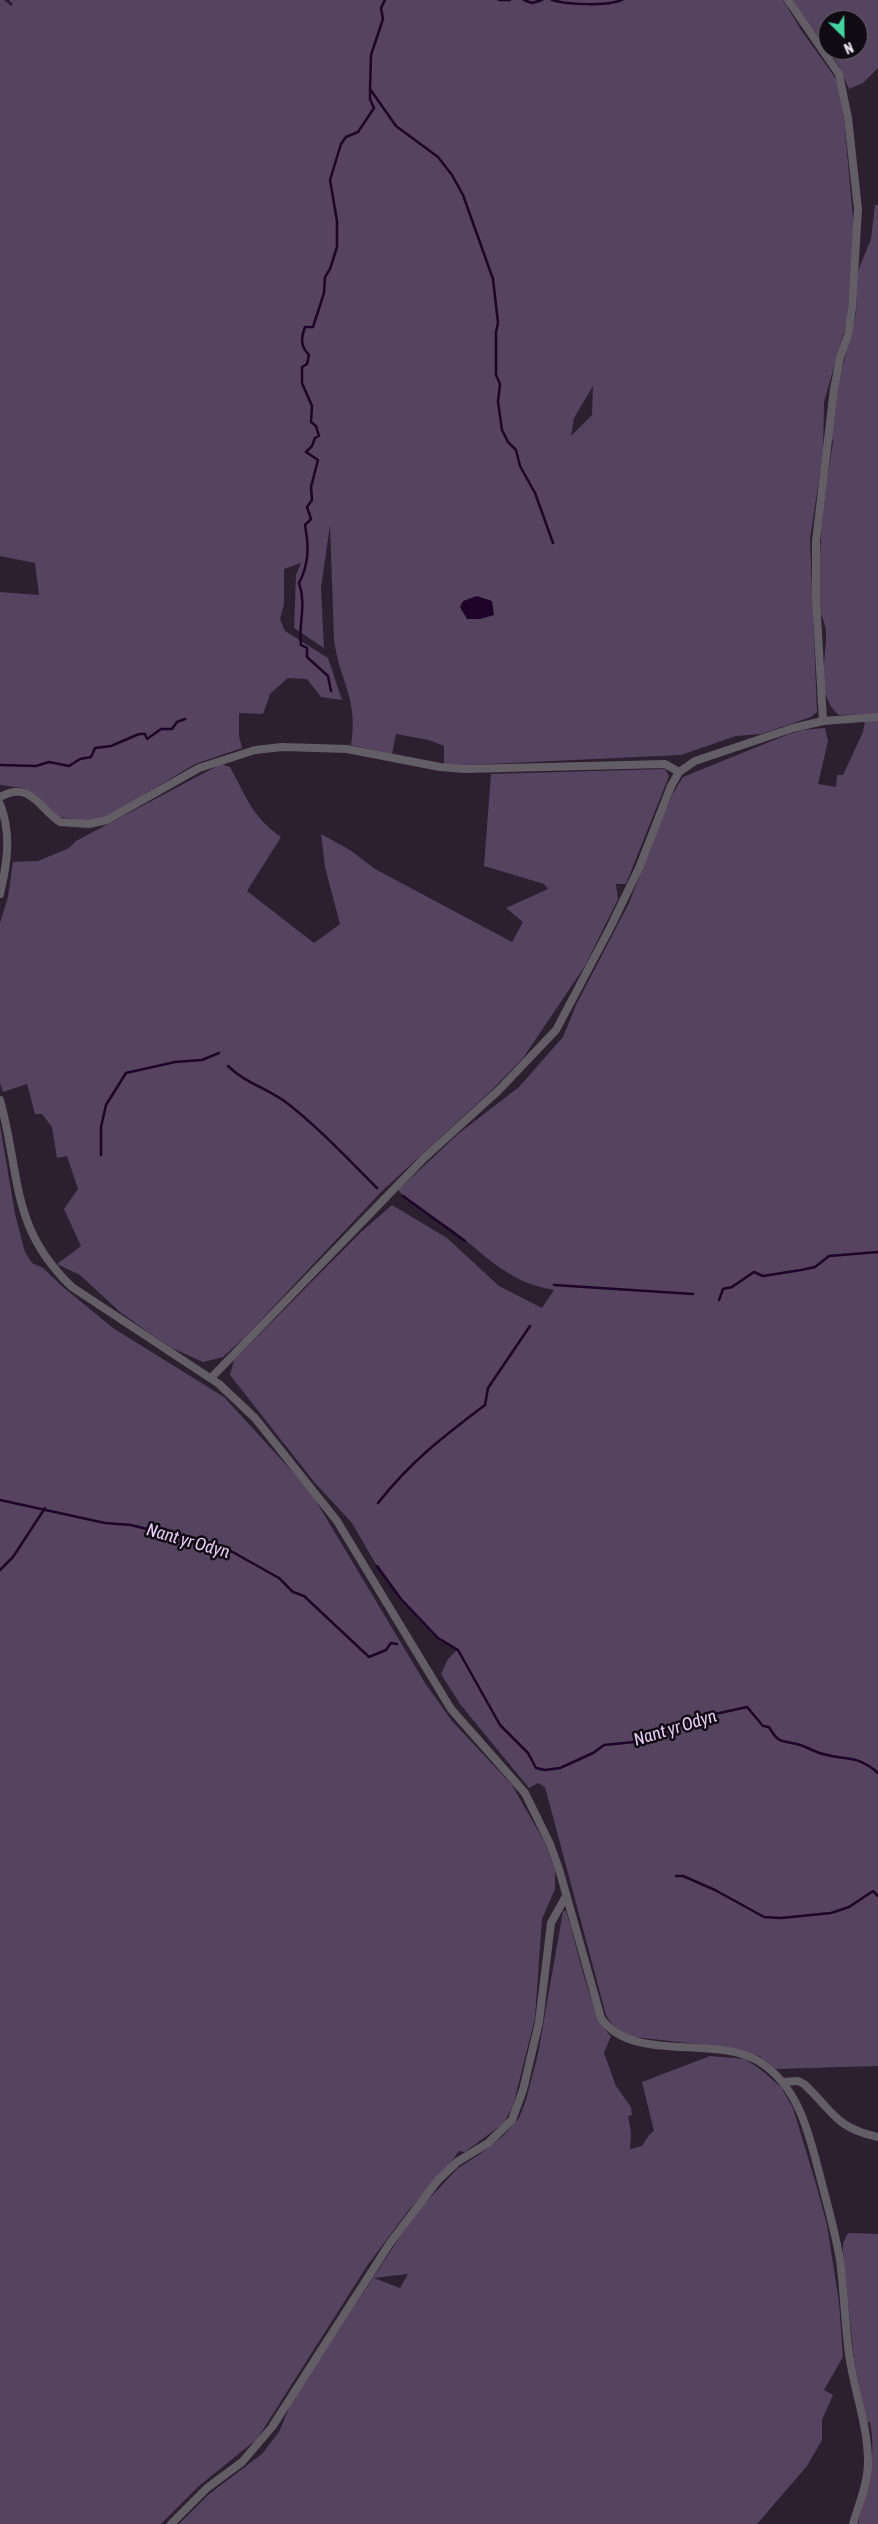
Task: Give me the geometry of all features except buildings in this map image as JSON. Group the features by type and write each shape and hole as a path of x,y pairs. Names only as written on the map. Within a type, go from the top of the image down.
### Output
{"street":[{"path":"788,0 839,74 848,118 858,209 852,309 848,335 840,358 834,389 816,541 816,598 823,720"},
{"path":"211,1378 424,1158 499,1090 556,1030 610,928 639,868 671,786 679,772 695,761 823,720 878,717"},
{"path":"0,797 14,791 22,792 39,802 60,822 90,824 107,820 126,811 199,768 254,750 282,747 346,749 394,759 456,768 665,764 679,772"},
{"path":"0,804 8,829 6,868 0,894"},
{"path":"0,1100 7,1126 19,1197 26,1220 38,1247 54,1269 72,1287 211,1378 255,1418 337,1521 451,1708 524,1793 550,1844 601,2018 614,2034 626,2040 739,2055 758,2061 783,2082 804,2119 815,2152 839,2259 849,2354 867,2450 865,2483 853,2524"},
{"path":"171,2524 207,2488 242,2462 272,2427 390,2243 438,2180 457,2162 488,2143 512,2120 523,2090 539,2022 551,1923 566,1896"},
{"path":"783,2082 798,2081 804,2084 836,2120 861,2133 878,2137"}],"shaded area":[{"path":"0,0 4,0 11,6 13,4 9,0 783,0 818,54 818,60 823,60 837,80 844,119 854,229 847,321 824,402 823,453 810,539 817,712 811,717 761,734 736,736 681,755 468,765 444,764 444,746 429,740 396,734 392,754 351,745 353,729 350,702 336,654 334,639 330,525 321,588 324,648 294,628 296,575 301,563 284,569 284,604 280,619 285,631 328,658 342,700 321,697 307,679 288,678 270,694 263,714 239,713 239,736 242,748 195,764 105,818 89,821 59,817 37,796 23,788 0,785 0,592 39,595 35,563 0,556","holes":["593,386 592,415 571,436 574,418"]},
{"path":"792,0 878,0 878,68 863,83 849,89 835,60 868,60 868,10 818,10 818,37"},
{"path":"875,205 878,205 878,714 839,715 831,707 824,687 826,632 820,605 821,535 833,442 831,436 835,397 856,314 858,271 871,239"},
{"path":"477,596 492,601 494,615 480,619 467,619 460,607 463,601"},
{"path":"865,721 878,721 878,2066 776,2069 759,2056 724,2047 634,2037 620,2031 611,2023 606,2015 545,1787 538,1783 529,1788 460,1704 441,1674 448,1659 457,1650 438,1638 401,1599 377,1566 352,1523 315,1483 230,1375 234,1360 361,1232 392,1205 447,1238 499,1286 542,1308 554,1290 522,1280 496,1265 447,1226 415,1206 398,1190 458,1134 519,1087 563,1037 576,1005 629,903 673,793 683,777 789,734 803,730 825,728 828,741 818,784 836,787 837,775 843,775 863,732"},
{"path":"221,764 230,767 256,814 281,837 247,891 314,943 340,924 325,867 321,834 350,850 375,869 512,942 523,922 506,908 548,889 544,884 484,866 491,774 665,769 669,776 626,884 616,884 618,899 585,966 523,1058 493,1089 382,1191 244,1338 223,1357 203,1362 172,1348 148,1332 120,1312 80,1275 57,1264 81,1246 64,1209 78,1189 67,1156 57,1158 52,1127 42,1114 35,1114 27,1084 3,1092 0,1083 0,923 8,897 13,862 38,861 69,848 76,841"},
{"path":"0,1125 15,1214 25,1252 32,1263 43,1268 113,1328 224,1397 310,1491 425,1683 452,1721 512,1785 545,1843 555,1870 555,1889 542,1919 535,2018 513,2106 504,2123 465,2152 459,2151 446,2169 408,2211 367,2266 257,2439 199,2486 161,2524 0,2524"},
{"path":"563,1911 566,1911 597,2013 611,2036 604,2053 616,2086 631,2107 632,2115 628,2116 631,2132 630,2149 642,2146 654,2131 642,2082 710,2056 745,2059 781,2087 793,2108 827,2225 839,2302 843,2357 824,2390 833,2395 822,2420 822,2440 807,2466 757,2524 179,2524 209,2494 262,2454 279,2432 291,2403 405,2229 426,2202 458,2168 504,2135 519,2118 526,2100 538,2054","holes":["408,2274 400,2288 374,2278"]},
{"path":"848,2233 878,2234 878,2524 858,2524 870,2474 872,2435 870,2422 867,2423 854,2360 843,2252 843,2243"}],"waterway":[{"path":"385,0 381,8 383,19 371,55 370,89 396,126 438,157 452,175 463,195 493,279 498,323 496,332 496,375 500,384 498,402 502,430 508,442 516,450 520,466 535,493 553,543"},
{"path":"499,0 510,0"},
{"path":"524,0 532,3 542,0"},
{"path":"552,0 587,4 622,0"},
{"path":"331,691 328,676 307,657 307,648 301,645 300,637 302,599 299,583 305,569 307,548 305,525 311,519 307,507 312,500 311,487 318,460 306,452 312,446 315,438 319,436 316,426 311,422 312,406 302,383 302,367 307,364 309,355 304,348 302,338 305,327 313,327 324,293 325,277 330,269 337,247 337,221 330,180 341,144 346,137 358,132 374,108 370,99 370,89"},
{"path":"0,765 36,766 49,762 69,766 80,759 91,757 95,748 111,746 139,734 145,734 147,739 161,729 172,729 177,722 185,719"},
{"path":"101,1155 101,1127 106,1105 126,1073 175,1062 202,1060 219,1053"},
{"path":"228,1066 242,1077 287,1103 333,1144 377,1188"},
{"path":"403,1196 465,1241"},
{"path":"719,1300 723,1289 732,1287 754,1272 763,1276 801,1270 815,1267 829,1256 878,1252"},
{"path":"554,1285 693,1294"},
{"path":"378,1503 415,1462 485,1405 488,1388 530,1326"},
{"name":"Nant yr Odyn","path":"0,1500 105,1523 131,1525 229,1550 279,1578 293,1592 304,1596 369,1657 386,1650 391,1643 397,1644"},
{"path":"0,1570 13,1557 45,1508"},
{"name":"Nant yr Odyn","path":"377,1566 401,1599 438,1638 458,1650 500,1725 528,1753 536,1768 545,1770 560,1768 593,1753 604,1745 644,1741 688,1720 747,1707 763,1726 769,1727 778,1739 823,1754 857,1760 878,1773"},
{"path":"676,1876 683,1876 715,1890 764,1917 781,1918 831,1913 849,1907 873,1891 878,1896"}]}
